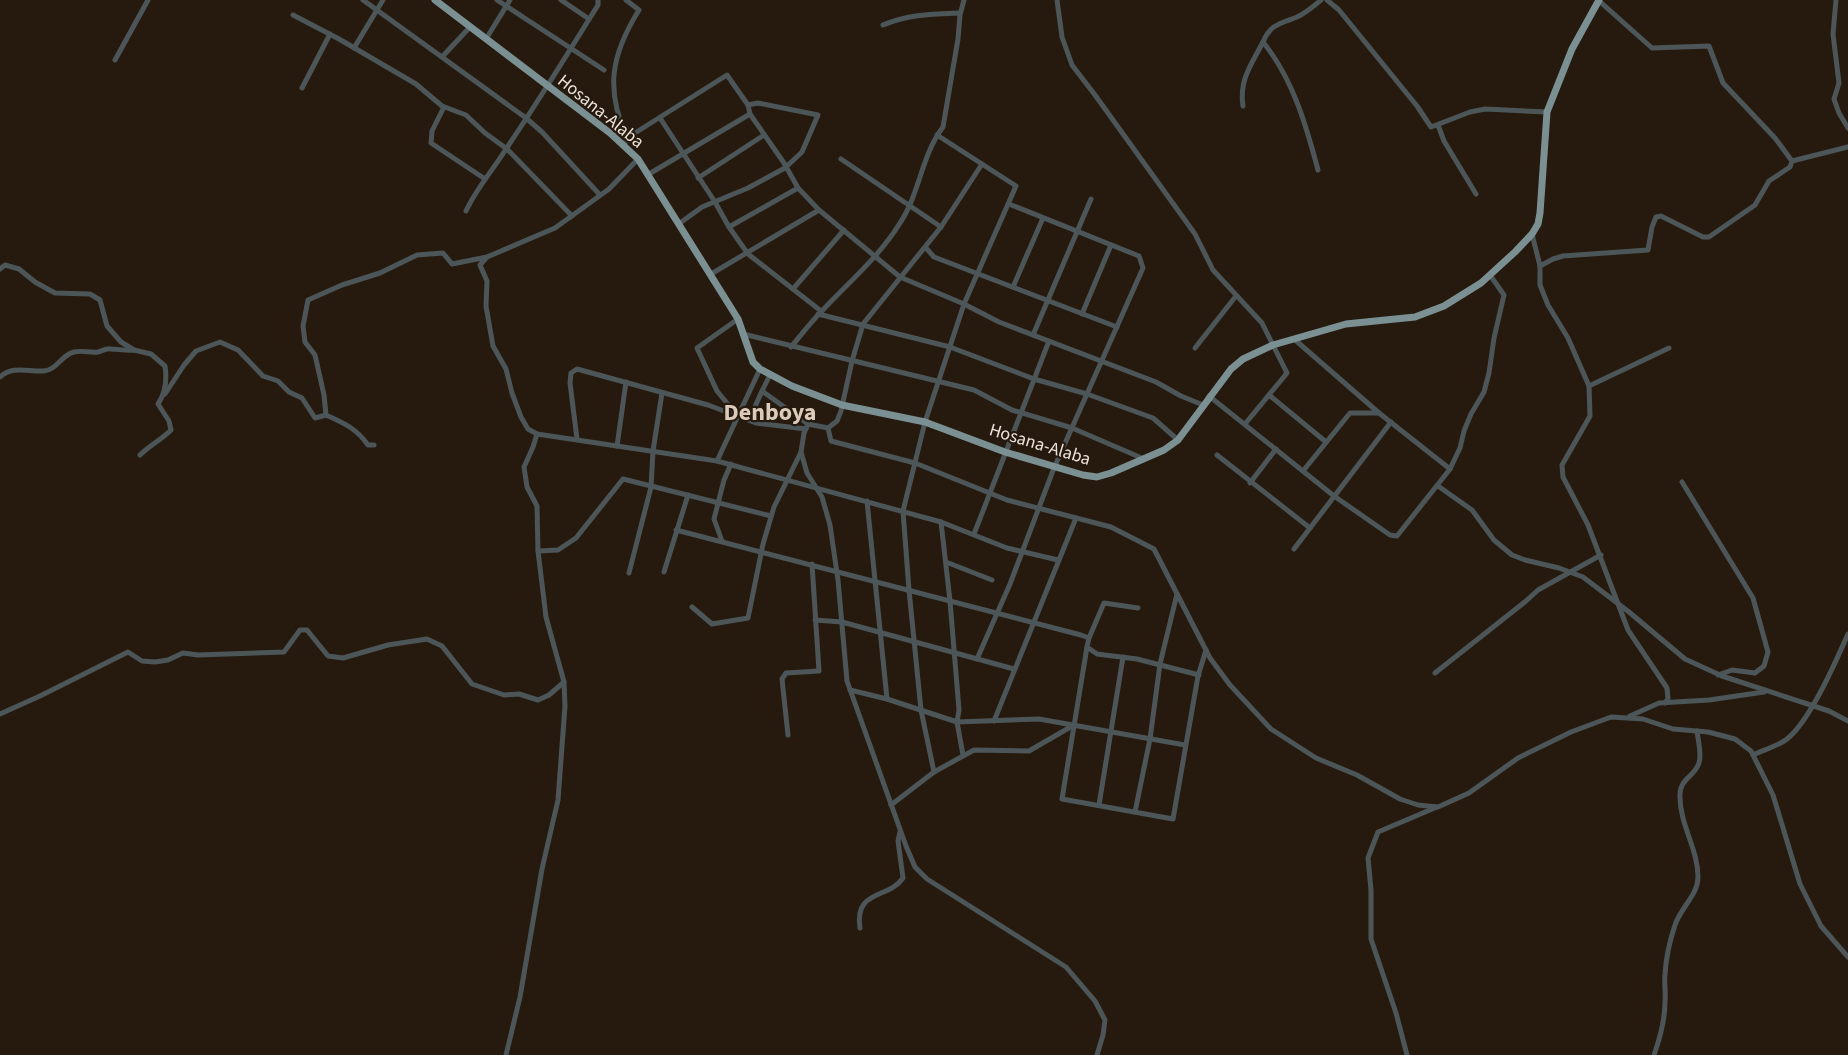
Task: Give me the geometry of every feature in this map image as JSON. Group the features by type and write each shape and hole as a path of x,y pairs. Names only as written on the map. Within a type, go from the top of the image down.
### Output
{"main road":[{"name":"Hosana-Alaba","path":"435,0 546,86 625,142 649,174 738,319 753,362 760,369 842,405 925,422 1054,468 1097,477 1164,450 1178,440 1209,396 1231,369 1243,359 1273,345 1346,324 1415,317 1444,306 1481,283 1515,252 1538,224 1547,112 1572,49 1599,0"}],"street":[{"path":"115,60 148,0"},
{"path":"363,0 526,118 542,132 600,195"},
{"path":"354,48 383,0"},
{"path":"497,0 604,70"},
{"path":"486,39 510,0"},
{"path":"561,0 589,19"},
{"path":"626,0 639,10 626,30 612,88 615,109 625,142 727,75 748,105 750,114 784,163 798,188 819,210 900,277 964,304 999,322 1102,360 1156,382 1180,396 1203,405"},
{"path":"791,347 875,256 899,226 911,206 936,135 943,127 958,39 960,13 964,0"},
{"path":"1058,0 1062,37 1072,65 1195,234 1214,270 1262,323 1287,374 1245,424"},
{"path":"1243,106 1242,83 1266,36 1285,19 1296,18 1321,0"},
{"path":"1327,0 1339,10 1417,106 1431,127 1470,112 1485,109 1547,112"},
{"path":"1599,0 1652,48 1709,46 1723,83 1775,138 1792,161"},
{"path":"1836,0 1833,34 1839,84 1834,99 1848,128"},
{"path":"466,211 599,2"},
{"path":"883,25 895,20 930,14 960,13"},
{"path":"292,15 330,34 416,84 444,107 466,115 507,149 572,216"},
{"path":"442,57 470,27"},
{"path":"302,88 330,34"},
{"path":"1263,42 1284,74 1301,112 1318,170"},
{"path":"680,223 702,207 785,168 802,152 818,115 758,103 748,105"},
{"path":"444,107 432,130 431,143 485,179"},
{"path":"649,174 750,114"},
{"path":"660,118 748,254 820,313 950,347 1034,379 1087,394 1153,418 1178,440"},
{"path":"1438,125 1444,141 1476,194"},
{"path":"698,178 764,135"},
{"path":"934,772 921,710 903,511 925,422 964,304 1016,186 936,135"},
{"path":"1792,161 1848,147"},
{"path":"326,415 315,355 305,342 303,326 308,300 342,285 380,273 417,255 443,253 452,264 487,257 547,232 600,195 638,159"},
{"path":"841,159 942,228"},
{"path":"1540,266 1563,256 1648,250 1652,227 1656,217 1661,216 1703,237 1709,237 1755,205 1769,181 1790,167 1792,161"},
{"path":"577,439 570,383 571,373 577,369 708,405 756,423 828,428 837,421 863,324 942,228 982,164"},
{"path":"729,227 798,188"},
{"path":"1033,335 1091,199"},
{"path":"977,659 1054,468 1143,268 1138,256 1008,204"},
{"path":"711,274 819,210"},
{"path":"1013,287 1043,218"},
{"path":"793,289 844,230"},
{"path":"1532,234 1540,266 1540,285 1589,386 1590,416 1562,465 1563,477 1601,555 1607,577 1628,630 1667,688 1668,699 1665,703"},
{"path":"1082,314 1111,245"},
{"path":"926,249 934,257 1117,327"},
{"path":"487,257 480,265 487,281 486,306 490,337 506,369 521,417 528,429 537,434 731,464 941,522 1022,552 1058,560"},
{"path":"0,269 6,265 19,268 35,282 55,293 90,294 100,300 107,326 122,342 134,350"},
{"path":"1209,396 1335,496 1390,535 1397,536 1450,469 1460,448 1470,414 1484,392 1503,295 1490,275"},
{"path":"1195,348 1236,296"},
{"path":"738,319 697,348 717,391 738,416"},
{"path":"743,334 974,390 1021,413 1072,428 1144,459"},
{"path":"1294,339 1379,413 1450,469"},
{"path":"974,534 1049,341"},
{"path":"140,455 147,447 162,440 171,430 169,421 158,404 184,365 196,351 220,342 238,350 263,376 278,381 289,392 302,398 315,418 326,415 348,425 361,434 368,445 374,445"},
{"path":"0,377 6,371 53,369 63,357 75,351 97,352 109,348 123,351 134,350 151,354 165,366 164,395"},
{"path":"1589,386 1669,348"},
{"path":"717,461 760,369"},
{"path":"749,420 770,375"},
{"path":"617,446 626,382"},
{"path":"762,391 807,427"},
{"path":"629,573 651,485 652,451 662,393"},
{"path":"1269,395 1326,442"},
{"path":"1303,471 1350,413 1379,413"},
{"path":"1294,549 1391,422"},
{"path":"692,607 712,624 748,618 761,551 771,516 801,452 807,427"},
{"path":"828,428 831,441 915,463 990,493 1111,527 1154,549 1206,650 1230,685 1271,729 1316,758 1357,774 1400,799 1418,805 1438,807"},
{"path":"506,1055 520,997 540,879 558,800 565,706 564,682 546,617 538,551 537,506 527,487 524,467 537,434"},
{"path":"1250,483 1276,449"},
{"path":"801,452 807,473 822,497 830,525 837,571 846,681 915,867 927,879 1066,967 1095,1001 1105,1020 1097,1055"},
{"path":"1217,455 1310,528"},
{"path":"722,541 714,519 717,502 731,464"},
{"path":"538,551 558,550 576,538 623,479 771,516"},
{"path":"1682,482 1753,598 1768,652 1764,666 1755,673 1732,670 1719,675"},
{"path":"1438,486 1472,510 1494,540 1512,555 1583,577 1685,659 1719,675 1829,711 1848,721"},
{"path":"664,572 688,495"},
{"path":"867,501 887,699"},
{"path":"994,721 1076,518"},
{"path":"941,522 955,653 959,710 957,722 963,755"},
{"path":"676,530 1089,638"},
{"path":"1435,673 1527,602 1538,590 1601,555"},
{"path":"946,562 992,580"},
{"path":"788,735 782,679 786,674 819,670 812,564"},
{"path":"1135,812 1150,739 1160,664 1177,594"},
{"path":"1138,608 1104,603 1089,638 1062,799 1173,819 1198,675 1206,650"},
{"path":"815,620 842,622 1014,669"},
{"path":"0,714 128,652 142,661 155,662 168,660 183,653 198,655 284,652 300,630 307,630 328,656 343,658 388,645 427,639 442,646 472,684 504,695 519,694 538,700 549,696 564,682"},
{"path":"1753,755 1787,739 1803,721 1848,634"},
{"path":"1087,647 1096,654 1160,664 1198,675"},
{"path":"1099,806 1123,657"},
{"path":"850,690 887,699 957,722 1039,719 1185,745"},
{"path":"1628,717 1659,703 1709,700 1766,692"},
{"path":"1407,1055 1396,1013 1371,939 1371,890 1368,858 1378,832 1469,793 1518,758 1571,732 1611,717 1643,719 1673,729 1697,731 1735,739 1751,751 1773,795 1800,884 1821,926 1848,957"},
{"path":"891,806 934,772 974,750 1029,751 1074,725"},
{"path":"1654,1055 1664,1016 1665,974 1676,924 1684,906 1696,891 1698,879 1698,861 1683,818 1680,798 1681,787 1685,779 1693,773 1700,762 1697,731"},
{"path":"860,928 859,912 865,903 873,895 898,884 903,878 898,841 900,830"}],"district":[{"name":"Denboya","path":"770,412"}]}
